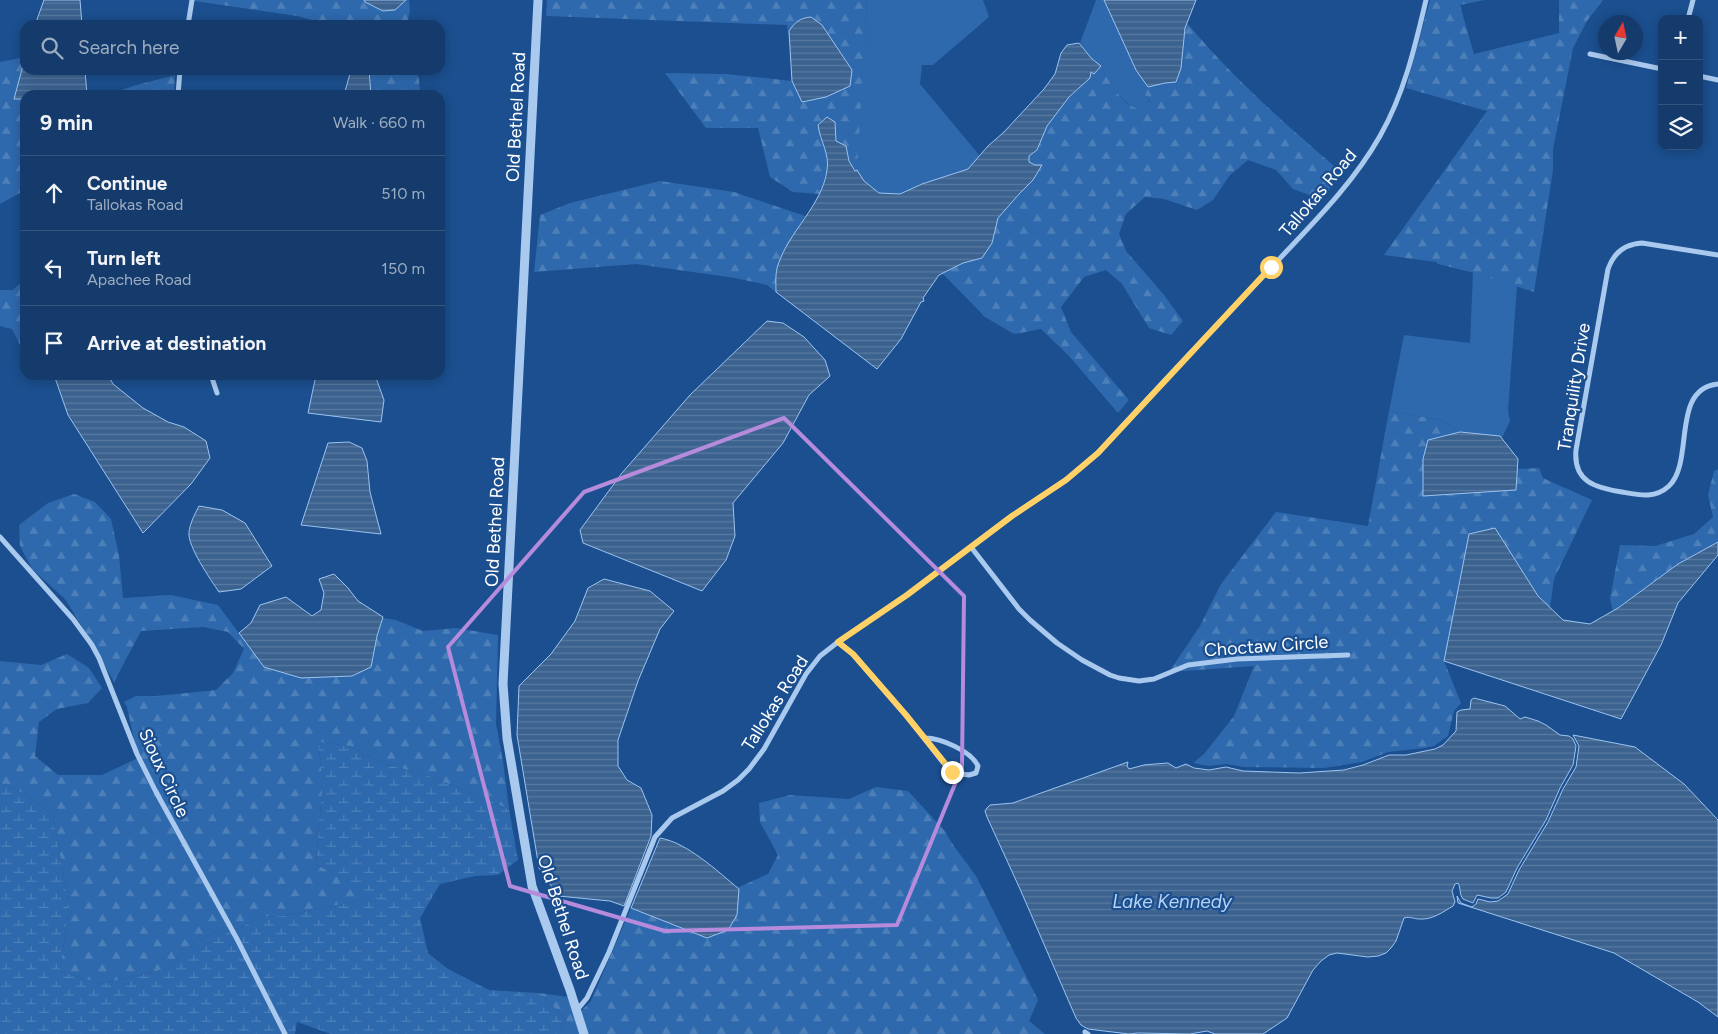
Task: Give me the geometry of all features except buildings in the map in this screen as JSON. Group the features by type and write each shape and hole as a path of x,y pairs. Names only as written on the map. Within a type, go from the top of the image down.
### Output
{"street":[{"path":"189,20 192,0"},
{"name":"Old Bethel Road","path":"538,0 503,684 507,738 532,886 584,1034"},
{"name":"Tallokas Road","path":"577,1010 587,998 609,952 655,837 672,818 723,791 743,776 764,749 809,669 820,656 907,595 1012,516 1066,480 1098,453 1306,232 1344,188 1380,136 1400,96 1426,0"},
{"path":"1689,15 1693,0"},
{"path":"1590,54 1658,68"},
{"path":"178,90 180,75"},
{"path":"1703,77 1718,80"},
{"name":"Tranquility Drive","path":"1718,256 1634,243 1620,249 1610,261 1576,450 1576,463 1583,477 1588,482 1602,489 1642,496 1656,494 1664,490 1670,485 1678,471 1691,403 1700,391 1718,384"},
{"path":"213,380 217,393"},
{"name":"Sioux Circle","path":"0,537 73,619 92,645 99,658 137,754 237,939 285,1034"},
{"name":"Choctaw Circle","path":"971,547 1019,610 1030,620 1057,643 1082,660 1110,675 1120,678 1139,681 1154,679 1188,665 1237,659 1348,655"},
{"path":"838,642 853,654 925,738 949,770 969,775 976,773 978,766 973,758 938,740 925,738"}],"highlighted area":[{"path":"784,418 964,596 962,767 897,925 665,931 510,886 448,647 584,492"}],"green space":[{"path":"188,0 364,0 383,11 409,0 410,11 408,20 312,20 297,16"},
{"path":"547,0 867,0 857,170 855,171 849,161 846,146 820,137 826,153 827,166 820,194 793,192 770,177 758,128 706,128 665,73 726,74 792,81 802,102 852,70 822,25 811,17 789,31 789,40 787,25 546,16"},
{"path":"867,0 983,0 989,17 933,65 922,65 920,84 980,156 968,169 922,184 900,194 879,193 864,181 857,172"},
{"path":"1096,0 1104,0 1136,70 1148,87 1145,95 1151,103 1151,109 1144,111 1133,108 1115,92 1101,66 1092,59 1080,43"},
{"path":"1430,0 1485,0 1460,5 1474,54 1559,33 1559,0 1603,0 1587,21 1573,48 1553,149 1553,170 1534,292 1436,262 1384,255 1487,111 1406,88"},
{"path":"1187,23 1239,80 1334,166 1332,181 1330,189 1318,198 1293,189 1276,170 1248,160 1230,175 1213,200 1197,210 1164,199 1145,197 1126,214 1119,234 1126,251 1164,295 1183,321 1171,335 1149,328 1122,284 1106,270 1084,277 1061,307 1071,332 1129,400 1118,413 1069,356 1041,329 1014,334 985,317 942,273 963,263 982,258 992,243 998,218 1033,180 1042,165 1028,162 1029,156 1037,150 1047,126 1069,97 1090,78 1091,72 1094,74 1101,66 1120,97 1134,107 1151,109 1151,102 1145,95 1148,87 1176,82 1181,68"},
{"path":"20,58 20,75 14,98 20,99 20,193 0,204 0,62"},
{"path":"175,75 174,90 122,90"},
{"path":"369,75 418,75 419,79 420,90 371,90"},
{"path":"660,181 734,192 805,216 777,267 776,292 767,285 735,278 636,264 534,272 540,215 570,203"},
{"path":"1473,272 1517,286 1508,411 1510,421 1502,438 1500,436 1460,432 1441,420 1389,411 1404,335 1470,343"},
{"path":"20,284 20,345 12,329 0,326 0,290 13,290"},
{"path":"1389,411 1441,420 1460,432 1428,440 1516,489 1517,469 1539,468 1543,478 1592,500 1554,579 1550,608 1538,596 1495,528 1444,661 1461,703 1454,711 1448,736 1434,746 1388,752 1362,762 1324,768 1244,767 1227,764 1209,766 1193,763 1204,754 1234,716 1254,666 1169,672 1200,626 1221,584 1276,512 1368,526"},
{"path":"1718,469 1718,542 1678,564 1613,611 1610,599 1620,545 1655,546 1694,534 1713,517 1708,495 1714,471"},
{"path":"74,494 95,502 111,519 119,555 123,598 171,595 218,605 264,667 301,678 352,676 371,667 377,636 383,618 396,620 423,631 456,628 498,635 496,724 509,809 432,777 382,763 348,746 318,742 323,781 316,864 374,896 282,916 258,917 239,929 224,927 193,945 165,969 101,984 60,971 69,907 53,815 25,794 0,783 0,661 41,665 67,654 89,668 102,688 88,703 57,709 39,722 35,756 58,775 102,775 138,758 127,707 124,702 136,696 157,696 216,690 233,673 244,649 228,632 203,627 141,631 114,682 65,599 32,569 20,546 19,525 48,503"},
{"path":"318,742 348,746 382,763 432,777 509,809 518,860 498,875 475,876 440,884 420,918 428,953 448,969 489,990 539,993 566,1019 560,1034 331,1034 297,1022 295,1034 0,1034 0,783 25,794 53,815 69,907 60,971 101,984 165,969 193,945 224,927 239,929 258,917 282,916 373,896 316,864 323,781"},
{"path":"876,787 908,791 945,831 976,876 1038,1000 1029,1021 1045,1034 588,1034 581,1011 591,1001 631,908 707,938 739,889 737,888 768,874 778,855 760,822 759,803 790,795 849,799"},
{"path":"539,993 568,997 580,1034 560,1034 566,1019"}],"water":[{"path":"44,0 80,0 82,20 37,20"},
{"path":"364,0 406,0 395,10 383,11"},
{"path":"1104,0 1196,0 1185,28 1181,68 1176,82 1148,87 1136,70"},
{"path":"811,17 822,25 852,70 850,86 826,97 802,102 792,81 789,31 798,21"},
{"path":"1079,43 1092,59 1101,66 1094,74 1091,72 1090,78 1069,97 1047,126 1037,150 1029,156 1029,162 1035,165 1042,165 1033,180 998,218 992,243 982,258 963,263 939,275 923,298 924,301 921,302 901,339 877,369 776,292 776,271 783,253 812,207 824,183 828,164 818,125 827,117 835,122 836,141 846,146 849,161 864,181 879,193 900,194 922,184 968,169 1044,89 1055,74 1061,53 1067,45"},
{"path":"20,75 85,75 87,90 20,90 20,99 14,99"},
{"path":"350,75 369,75 371,90 345,90"},
{"path":"767,321 783,323 804,337 825,360 830,376 809,395 783,443 733,503 735,536 726,560 702,591 583,543 580,530 622,473 690,395"},
{"path":"56,380 111,380 113,384 143,408 168,422 184,427 206,441 210,458 191,484 143,533 68,415"},
{"path":"315,380 377,380 384,400 381,422 308,413"},
{"path":"1460,432 1500,436 1518,459 1516,490 1423,496 1423,459 1428,440"},
{"path":"349,442 362,448 367,461 370,492 381,534 301,525 328,443"},
{"path":"199,506 222,510 245,523 272,566 241,589 219,592 200,563 189,538 190,525"},
{"path":"1495,528 1538,596 1563,620 1590,624 1618,608 1678,564 1718,542 1718,555 1678,603 1661,645 1621,719 1444,661 1469,534"},
{"path":"334,574 358,601 383,617 371,667 352,676 301,678 264,667 239,633 251,623 260,605 286,597 312,616 321,610 324,593 319,579"},
{"path":"604,579 650,591 674,611 660,629 638,681 618,740 618,766 627,780 641,788 652,815 651,836 624,906 610,901 558,896 539,868 517,735 519,686 551,654 575,621 588,588"},
{"name":"Lake Kennedy","path":"1474,698 1505,706 1520,719 1525,717 1538,721 1560,735 1569,736 1573,739 1576,746 1573,765 1560,788 1546,820 1517,868 1506,892 1498,898 1477,895 1473,903 1463,899 1458,883 1455,884 1452,891 1455,902 1453,906 1429,918 1404,918 1396,941 1386,953 1368,957 1337,953 1329,955 1313,970 1287,1018 1263,1034 1215,1034 1207,1031 1190,1034 1129,1034 1088,1029 1081,1025 1076,1018 987,817 985,811 990,805 1013,803 1128,762 1127,766 1129,769 1144,765 1168,763 1176,768 1186,764 1194,768 1209,770 1226,767 1243,771 1299,773 1344,770 1389,755 1406,755 1435,749 1443,745 1456,731 1457,712 1470,709 1471,700"},
{"path":"1573,735 1635,747 1684,784 1718,820 1718,1017 1698,1002 1614,953 1458,903 1457,896 1461,903 1472,907 1478,899 1490,902 1498,901 1508,894 1519,870 1548,822 1563,789 1576,767 1579,746"},
{"path":"660,838 671,841 692,852 739,889 737,915 728,930 707,938 631,908"}],"route":[{"path":"952,772 853,654 838,642 907,595 1012,516 1081,469 1228,315 1271,267"}]}
